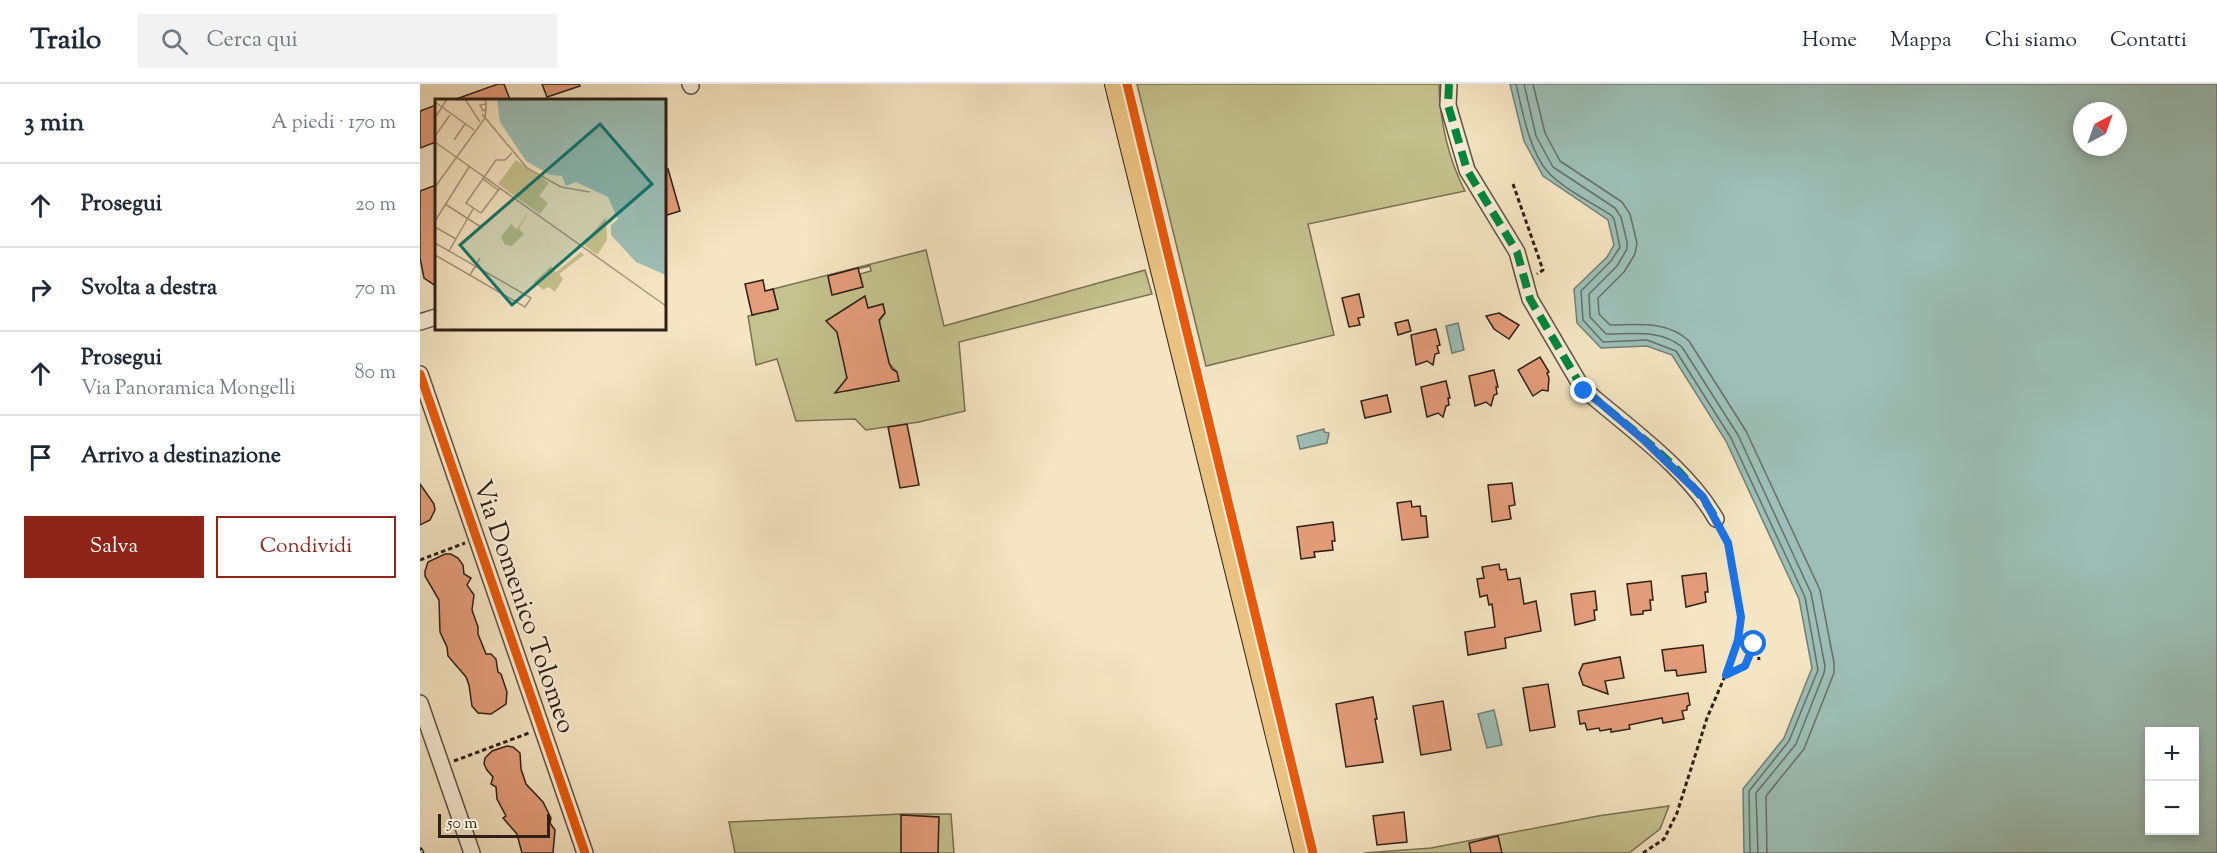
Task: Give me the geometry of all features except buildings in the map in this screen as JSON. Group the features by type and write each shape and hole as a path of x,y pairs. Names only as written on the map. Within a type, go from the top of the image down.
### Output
{"main road":[{"path":"1115,84 1305,853"}],"street":[{"path":"1449,84 1448,105 1467,170 1517,252 1530,299 1584,391 1654,449 1703,497 1716,519"},
{"path":"420,322 435,317"},
{"name":"Via Domenico Tolomeo","path":"420,374 585,853"},
{"path":"420,703 472,853"}],"path":[{"path":"1513,184 1543,270 1525,282"},
{"path":"1643,853 1664,839 1677,813 1707,718 1738,640 1741,617 1728,543 1716,519"},
{"path":"420,560 478,538"},
{"path":"1726,675 1745,666 1754,644 1757,645 1759,660"},
{"path":"442,765 542,728"}],"shaded area":[{"path":"1137,84 1439,84 1446,139 1465,191 1308,224 1334,335 1206,366"},
{"path":"926,250 944,326 1145,270 1152,294 959,342 965,411 919,422 866,430 855,419 796,421 777,359 756,365 748,316 754,315 753,308 767,305 769,312 778,309 773,289","holes":["870,266 871,271 860,274 863,287 832,294 828,276","883,304 885,313 879,322 889,363 897,372 898,381 844,390 847,375 837,332 828,322 829,319"]},
{"path":"1669,806 1660,829 1629,853 1364,853 1431,848 1598,816"},
{"path":"902,814 951,814 954,853 938,853 938,817 902,815 901,853 735,853 729,822"}],"water":[{"path":"1510,84 2217,84 2217,853 1744,853 1743,789 1784,738 1812,668 1799,599 1726,441 1672,355 1647,346 1601,348 1577,323 1574,289 1607,257 1614,245 1608,220 1543,176 1524,141"},
{"path":"1458,323 1464,350 1452,353 1446,326"},
{"path":"1324,429 1324,432 1329,433 1327,443 1300,449 1297,436"},
{"path":"1494,710 1502,745 1487,748 1478,714"}],"marked path":[{"path":"1449,84 1448,105 1467,170 1517,252 1530,299 1584,391 1676,468 1705,501 1716,519"}],"cycle path":[{"path":"1127,84 1313,853"},
{"path":"420,374 585,853"}],"route":[{"path":"1584,391 1645,441 1703,497 1728,543 1741,617 1738,640 1726,675 1745,666 1754,644"}]}
